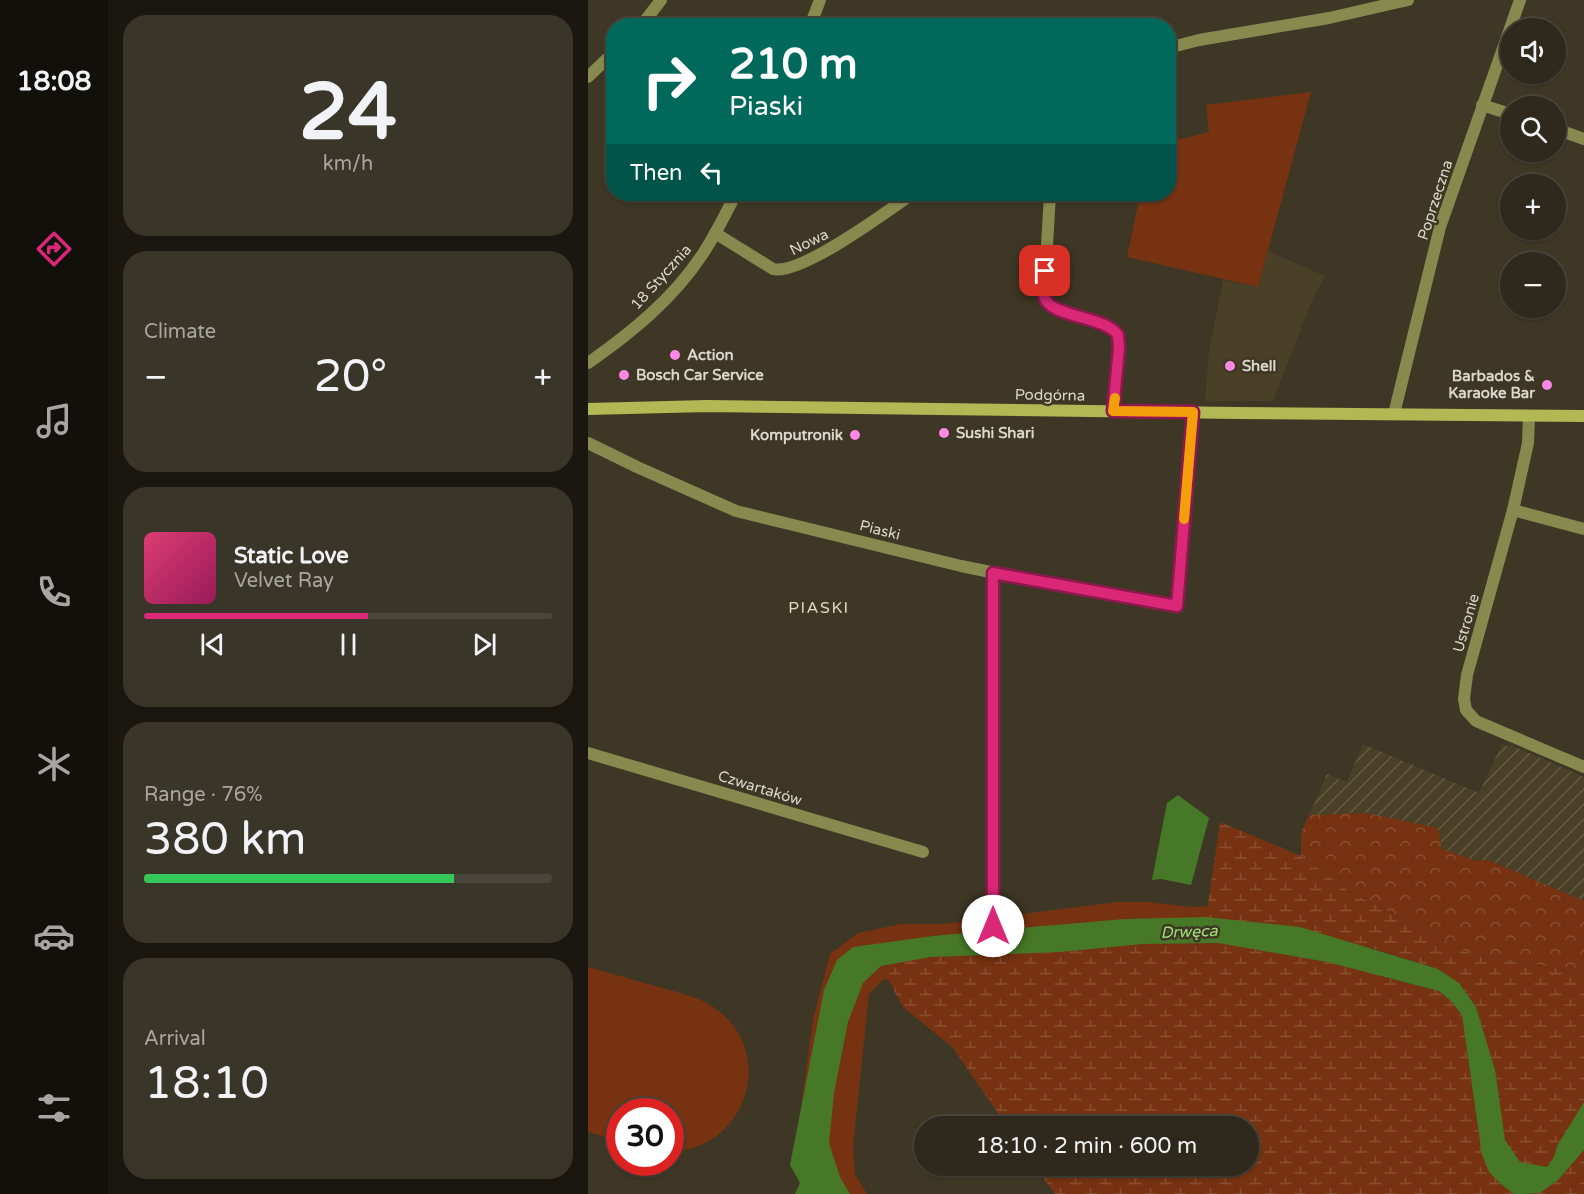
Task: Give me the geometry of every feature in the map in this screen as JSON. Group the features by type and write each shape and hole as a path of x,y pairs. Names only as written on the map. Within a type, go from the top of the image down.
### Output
{"main road":[{"name":"Podgórna","path":"588,410 707,405 1584,416"}],"street":[{"path":"647,18 662,0"},
{"path":"813,18 820,0"},
{"path":"1176,46 1329,18 1380,3 1408,0"},
{"name":"Poprzeczna","path":"1394,414 1440,227 1520,0"},
{"path":"588,77 606,60"},
{"path":"1482,105 1500,111"},
{"path":"1566,133 1584,139"},
{"name":"18 Stycznia","path":"588,363 630,333 670,295 702,255 732,201"},
{"name":"Nowa","path":"715,233 763,263 779,270 795,266 837,245 903,201"},
{"path":"1050,201 1044,297 1051,306 1110,326 1118,335 1119,348 1113,411"},
{"name":"Piaski","path":"588,443 736,511 993,573 1177,606 1193,412"},
{"name":"Ustronie","path":"1529,416 1528,444 1513,510 1467,675 1464,699 1466,710 1476,721 1584,767"},
{"path":"1513,510 1584,529"},
{"path":"993,573 993,926"},
{"name":"Czwartaków","path":"588,753 923,852"}],"shaded area":[{"path":"1268,251 1325,276 1313,298 1273,401 1205,401 1209,351 1223,280 1258,287"},
{"path":"1363,744 1479,793 1502,744 1510,747 1511,745 1584,777 1584,901 1488,860 1477,861 1442,849 1366,813 1309,815 1327,774 1347,782"}],"green space":[{"path":"1311,92 1258,287 1127,257 1139,201 1176,201 1176,140 1209,132 1206,105"},
{"path":"1366,813 1438,828 1442,849 1477,861 1488,860 1584,901 1584,977 1555,968 1466,952 1350,892 1301,856 1301,833 1309,815"},
{"path":"1220,822 1301,856 1350,892 1466,952 1555,968 1584,977 1584,1102 1557,1146 1554,1157 1547,1168 1520,1162 1505,1140 1495,1070 1476,1007 1459,983 1438,969 1371,948 1206,917"},
{"path":"1117,902 1149,902 1191,907 1237,905 1584,1076 1584,1157 1547,1194 907,976 883,980 869,994 853,1146 855,1174 867,1194 815,1194 804,1165 802,1101 813,1020 830,954 858,933 901,924 943,924"},
{"path":"1218,943 1327,962 1439,991 1462,1015 1482,1155 1502,1185 1514,1194 1055,1194 1042,1176 1259,1176 1259,1116 1000,1116 953,1048 903,1007 881,966 931,957 1060,952 1143,944"},
{"path":"588,967 698,999 719,1011 737,1030 746,1052 749,1075 744,1098 734,1118 717,1135 696,1147 684,1149 684,1098 606,1098 606,1137 588,1132"},
{"path":"1584,1150 1584,1194 1525,1194 1540,1193 1558,1180"}],"water":[{"path":"1178,795 1209,818 1191,885 1161,879 1152,880 1167,803"},
{"name":"Drwęca","path":"1206,917 1300,927 1438,969 1459,983 1476,1007 1495,1070 1505,1140 1520,1162 1547,1167 1584,1102 1584,1150 1558,1180 1540,1193 1514,1194 1489,1172 1482,1155 1462,1015 1439,991 1327,962 1218,943 1143,944 1060,952 931,957 881,966 863,983 848,1022 834,1093 829,1143 840,1177 850,1194 795,1194 800,1183 790,1165 824,990 837,960 853,947 933,936 1125,919"}],"slow traffic":[{"path":"1115,398 1113,411 1193,412 1184,519"}],"place":[{"name":"Action","path":"675,355"},
{"name":"Shell","path":"1230,366"},
{"name":"Bosch Car Service","path":"624,375"},
{"name":"Barbados & Karaoke Bar","path":"1547,385"},
{"name":"Sushi Shari","path":"944,433"},
{"name":"Komputronik","path":"855,435"}],"district":[{"name":"PIASKI","path":"819,608"}],"route":[{"path":"993,926 993,573 1177,606 1193,412 1113,411 1119,348 1118,335 1110,326 1051,306 1044,297 1045,271"}]}
